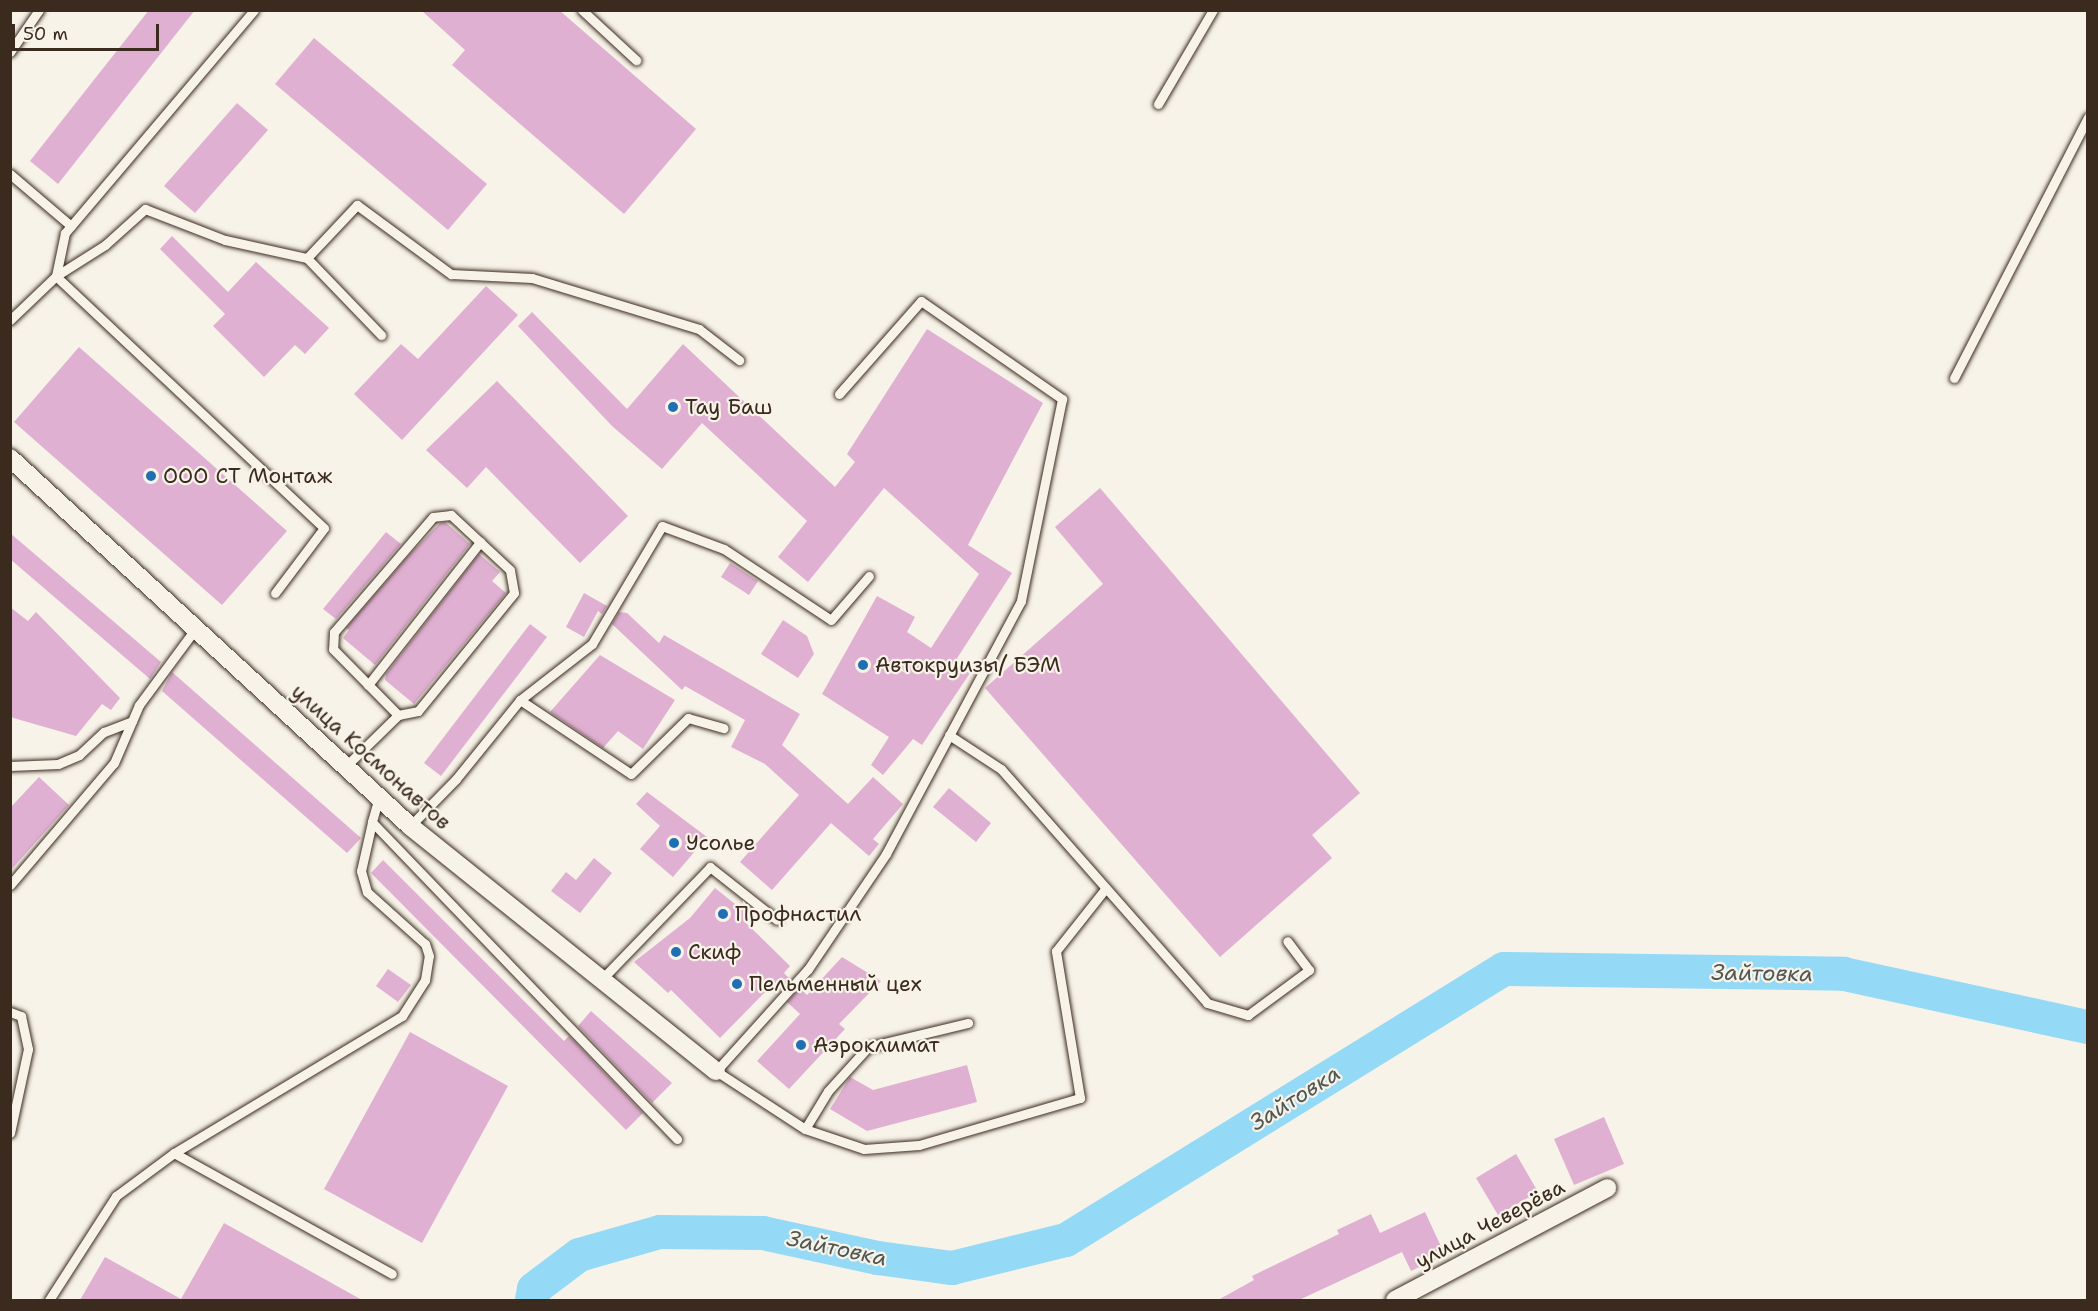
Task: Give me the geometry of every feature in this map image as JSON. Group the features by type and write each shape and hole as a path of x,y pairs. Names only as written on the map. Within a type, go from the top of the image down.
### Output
{"street":[{"name":"улица Космонавтов","path":"10,458 410,826 716,1071"},
{"name":"улица Чеверёва","path":"1395,1300 1607,1188"}],"lane":[{"path":"10,52 39,10"},
{"path":"56,276 65,233 254,10"},
{"path":"582,10 636,60"},
{"path":"1158,104 1213,10"},
{"path":"1954,378 2088,117"},
{"path":"10,174 71,226"},
{"path":"307,258 357,205 451,274 532,278 699,328 739,360"},
{"path":"10,320 56,276 105,245 145,209 225,240 307,258 381,335"},
{"path":"56,276 324,528 275,593"},
{"path":"839,394 921,301 1062,399 1020,601 886,854 808,969 716,1071 806,1129 864,1149 919,1145 1080,1098 1056,951 1106,888"},
{"path":"346,766 398,715 418,711 514,593 510,570 451,515 433,517 334,632 333,649 398,715"},
{"path":"410,826 456,779 520,700 592,644 662,526 724,549 831,620 869,576"},
{"path":"368,685 480,542"},
{"path":"10,885 114,763 139,705 196,628"},
{"path":"520,700 632,774 687,718 724,728"},
{"path":"10,766 58,764 79,755 104,732 132,721"},
{"path":"949,735 1001,769 1207,1003 1248,1015 1309,970 1287,941"},
{"path":"49,1300 116,1196 174,1153 402,1016 425,980 429,956 425,944 367,892 361,871 379,797"},
{"path":"372,822 678,1139"},
{"path":"601,980 710,867 777,920"},
{"path":"10,1012 21,1016 28,1049 10,1132"},
{"path":"806,1129 828,1091 868,1047 968,1023"},
{"path":"174,1153 392,1274"}],"building":[{"path":"149,10 195,10 58,184 30,161"},
{"path":"421,10 559,10 696,129 624,214 452,65 465,50"},
{"path":"314,38 487,184 448,230 275,84"},
{"path":"237,103 268,130 195,213 164,186"},
{"path":"172,236 228,292 256,262 329,328 305,354 295,345 264,377 213,326 225,314 160,249"},
{"path":"486,286 518,315 402,440 354,394 401,344 418,359"},
{"path":"532,312 627,409 683,344 835,487 855,462 847,454 927,329 1043,403 968,545 1012,573 954,663 970,673 922,745 913,739 883,775 871,765 889,737 822,694 877,596 915,617 907,632 931,648 979,574 884,488 808,582 778,557 807,521 702,423 662,469 612,426 518,326"},
{"name":"ООО СТ Монтаж","path":"79,347 287,531 222,605 14,422"},
{"path":"497,381 628,516 580,563 486,467 467,488 426,450"},
{"path":"1100,488 1360,793 1312,835 1332,858 1220,957 985,688 1103,584 1055,527"},
{"path":"445,522 470,544 375,665 343,638 349,630 346,628 411,553 440,523"},
{"path":"386,532 401,544 336,619 323,609"},
{"path":"10,533 161,662 150,679 10,559"},
{"path":"479,554 500,572 492,581 506,593 414,704 385,680 386,674"},
{"path":"730,563 758,581 749,595 721,577"},
{"path":"584,593 607,606 602,614 598,611 584,637 566,627"},
{"path":"10,607 28,621 36,612 120,698 111,710 102,704 76,736 10,717"},
{"path":"619,612 627,613 659,643 664,635 800,714 782,745 848,804 873,777 903,804 873,839 879,844 869,856 831,823 772,890 740,862 799,795 765,764 731,747 745,720 685,686 682,690 612,624"},
{"path":"783,620 807,636 814,654 798,678 761,654"},
{"path":"530,624 547,637 441,776 424,763"},
{"path":"600,655 675,700 643,749 618,731 603,748 550,712"},
{"path":"172,672 361,838 347,853 162,691"},
{"path":"39,777 69,805 10,871 10,808"},
{"path":"949,788 991,823 976,842 933,807"},
{"name":"Усолье","path":"647,792 707,837 673,877 640,849 660,826 636,804"},
{"path":"594,858 612,873 580,913 551,891 566,872 576,880"},
{"path":"383,860 564,1041 569,1036 643,1113 626,1130 371,873"},
{"path":"715,888 750,916 745,922 790,966 784,973 790,979 777,993 770,987 720,1038 671,990 668,993 634,962 690,918"},
{"name":"Аэроклимат","path":"842,957 881,981 839,1024 845,1029 789,1089 757,1061 800,1014 787,1002 800,988 807,995"},
{"path":"388,969 411,985 398,1002 376,986"},
{"path":"591,1011 672,1083 652,1103 578,1026"},
{"path":"410,1032 508,1086 422,1243 324,1189"},
{"path":"967,1065 977,1102 867,1131 830,1109 850,1077 873,1090"},
{"path":"1604,1117 1624,1164 1574,1185 1554,1139"},
{"path":"1516,1154 1538,1192 1498,1215 1476,1178"},
{"path":"1425,1212 1445,1255 1411,1271 1402,1252 1299,1300 1218,1300 1254,1280 1252,1276 1339,1234 1337,1230 1371,1214 1380,1233"},
{"path":"224,1223 362,1300 80,1300 105,1257 181,1299"}],"waterway":[{"name":"Зайтовка","path":"532,1300 534,1289 579,1255 660,1232 763,1233 878,1258 952,1268 1066,1240 1504,969 1844,974 2088,1027"}],"place":[{"name":"Тау Баш","path":"673,407"},
{"name":"ООО СТ Монтаж","path":"151,476"},
{"name":"Автокруизы/ БЭМ","path":"863,665"},
{"name":"Усолье","path":"674,843"},
{"name":"Профнастил","path":"723,914"},
{"name":"Скиф","path":"676,952"},
{"name":"Пельменный цех","path":"737,984"},
{"name":"Аэроклимат","path":"801,1045"}]}
